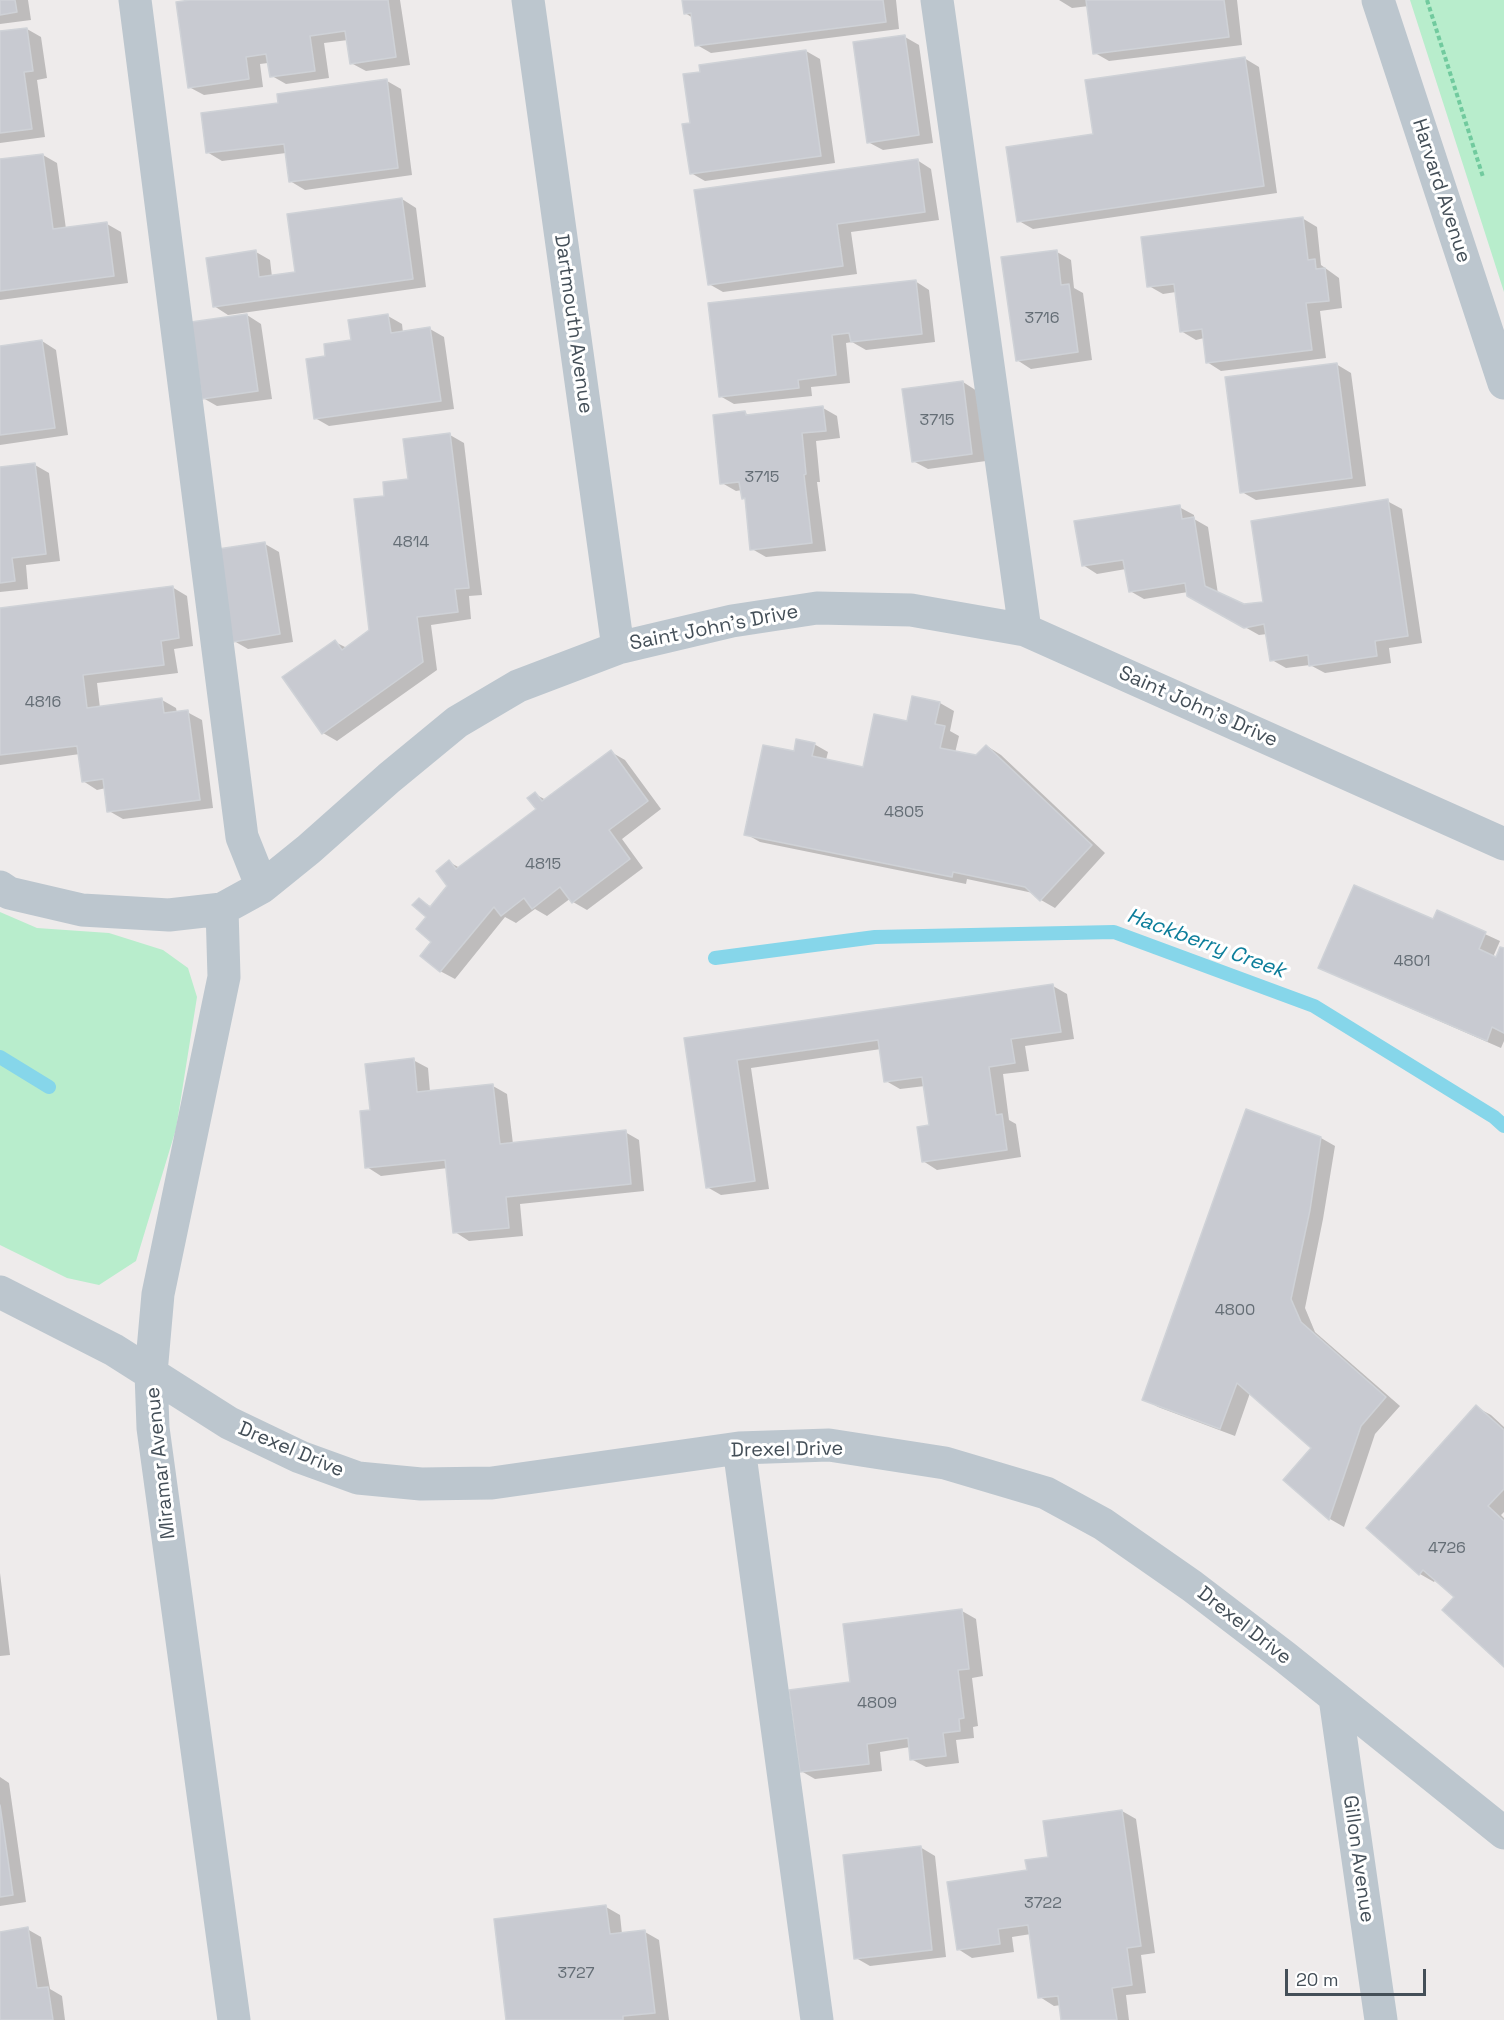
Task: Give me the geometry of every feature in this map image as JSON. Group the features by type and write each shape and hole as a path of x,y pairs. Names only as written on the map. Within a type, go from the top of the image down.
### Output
{"street":[{"path":"135,0 242,837 262,886"},
{"name":"Dartmouth Avenue","path":"528,0 618,648"},
{"path":"938,0 1025,630"},
{"name":"Harvard Avenue","path":"1378,0 1504,383"},
{"name":"Saint John's Drive","path":"0,887 9,892 82,910 169,915 222,909 262,886 309,849 457,722 518,686 618,648 732,621 817,608 911,610 1025,630 1504,844"},
{"name":"Miramar Avenue","path":"222,909 224,976 158,1294 151,1373 153,1428 234,2020"},
{"name":"Drexel Drive","path":"0,1292 114,1350 229,1423 300,1457 358,1478 421,1484 492,1483 739,1448 829,1445 945,1463 1046,1493 1103,1524 1183,1580 1504,1833"},
{"path":"739,1448 817,2020"},
{"name":"Gillon Avenue","path":"1335,1698 1381,2020"}],"path":[{"path":"1427,0 1486,184"}],"green space":[{"path":"1410,0 1504,0 1504,292"},
{"path":"0,912 37,928 109,933 163,950 188,968 197,997 176,1129 136,1261 99,1285 67,1278 0,1245"}],"building":[{"path":"0,0 15,0 17,12 0,15"},
{"path":"190,0 388,0 396,57 350,64 345,31 310,36 315,71 270,77 266,54 246,57 249,79 188,88 176,2"},
{"path":"682,0 883,0 886,22 695,46 691,13 684,14"},
{"path":"1086,0 1224,0 1229,37 1093,54"},
{"path":"27,28 33,71 24,72 32,129 0,133 0,31"},
{"path":"905,35 919,135 867,143 853,42"},
{"path":"806,50 821,156 690,174 682,124 690,123 683,74 700,72 699,65"},
{"path":"1245,57 1264,186 1017,222 1006,147 1093,134 1085,80"},
{"path":"387,79 398,168 289,182 284,144 206,153 201,113 278,103 277,94"},
{"path":"43,154 53,229 107,222 114,276 0,291 0,159"},
{"path":"918,159 925,212 837,224 843,266 708,285 694,190"},
{"path":"402,198 413,279 213,307 206,258 256,250 259,277 295,272 287,214"},
{"path":"1303,217 1308,260 1315,259 1316,269 1325,268 1329,301 1306,303 1312,350 1206,363 1202,329 1180,332 1174,284 1147,287 1141,237"},
{"path":"1057,250 1061,285 1069,284 1078,352 1016,361 1001,257"},
{"path":"916,280 922,334 851,342 849,333 832,335 836,375 798,380 799,388 719,397 708,303"},
{"path":"247,314 258,391 202,399 191,322"},
{"path":"388,314 391,333 430,327 441,401 314,419 306,359 325,356 324,344 351,340 348,320"},
{"path":"42,340 55,428 0,435 0,346"},
{"path":"1337,363 1352,478 1240,493 1225,377"},
{"path":"963,381 972,454 912,462 902,389"},
{"path":"823,406 826,431 802,433 806,474 804,475 812,543 750,550 745,498 742,499 739,482 720,484 713,415 745,411 746,415"},
{"path":"450,433 469,588 455,589 458,612 417,617 423,662 322,734 282,677 335,640 342,650 369,630 354,499 384,496 383,482 408,479 403,439"},
{"path":"35,463 46,554 12,558 15,581 0,583 0,467"},
{"path":"1388,499 1408,636 1375,641 1377,656 1309,666 1308,655 1270,661 1264,624 1244,628 1187,596 1185,583 1129,592 1123,560 1082,566 1074,521 1180,505 1182,519 1194,517 1205,586 1244,604 1263,602 1251,521"},
{"path":"265,542 280,634 233,642 218,549"},
{"path":"173,586 179,638 161,641 164,665 83,675 87,708 162,698 164,713 188,710 200,800 107,812 103,779 82,782 77,746 0,755 0,608"},
{"path":"912,696 940,702 935,724 945,726 940,748 976,755 986,745 1092,845 1040,901 1025,887 953,872 952,877 744,835 763,745 794,751 796,739 815,743 812,756 863,767 874,714 907,721"},
{"path":"611,750 648,801 609,830 630,859 572,903 560,887 532,909 524,898 501,916 494,907 440,972 420,956 431,942 416,929 426,917 412,905 419,898 430,907 447,886 436,871 449,860 456,869 536,809 527,798 535,792 542,801"},
{"path":"1354,885 1433,919 1437,910 1486,932 1479,949 1496,957 1500,947 1504,948 1504,1033 1492,1027 1487,1041 1318,968"},
{"path":"1053,984 1061,1032 1011,1039 1015,1063 989,1067 996,1115 1002,1114 1007,1150 922,1162 917,1127 929,1125 922,1077 884,1082 878,1040 737,1060 755,1181 706,1188 684,1038"},
{"path":"414,1058 417,1092 493,1084 500,1144 626,1130 631,1184 506,1197 509,1228 453,1233 445,1160 365,1168 360,1111 370,1110 365,1064"},
{"path":"1246,1109 1321,1137 1310,1210 1291,1299 1301,1322 1386,1397 1361,1426 1329,1520 1283,1480 1311,1448 1237,1383 1220,1429 1142,1400"},
{"path":"1476,1405 1504,1430 1504,1489 1488,1506 1504,1521 1504,1667 1442,1610 1454,1597 1423,1570 1419,1575 1366,1528"},
{"path":"962,1609 969,1669 958,1670 964,1718 959,1719 960,1731 943,1733 946,1756 910,1760 908,1738 867,1744 869,1764 800,1772 789,1690 850,1682 843,1624"},
{"path":"0,1805 13,1895 0,1897"},
{"path":"1122,1810 1141,1946 1127,1948 1132,1985 1112,1988 1117,2020 1061,2020 1058,1996 1038,1998 1028,1925 998,1929 1000,1944 957,1950 947,1882 1027,1870 1025,1860 1048,1857 1043,1821"},
{"path":"921,1846 932,1950 854,1959 843,1855"},
{"path":"606,1905 610,1934 645,1930 655,2013 623,2016 623,2020 506,2020 494,1919"},
{"path":"28,1927 37,1988 48,1987 53,2020 0,2020 0,1932"}],"waterway":[{"name":"Hackberry Creek","path":"715,958 875,937 1114,932 1314,1006 1494,1117 1504,1126"},
{"name":"Hackberry Creek","path":"0,1057 49,1087"}]}
